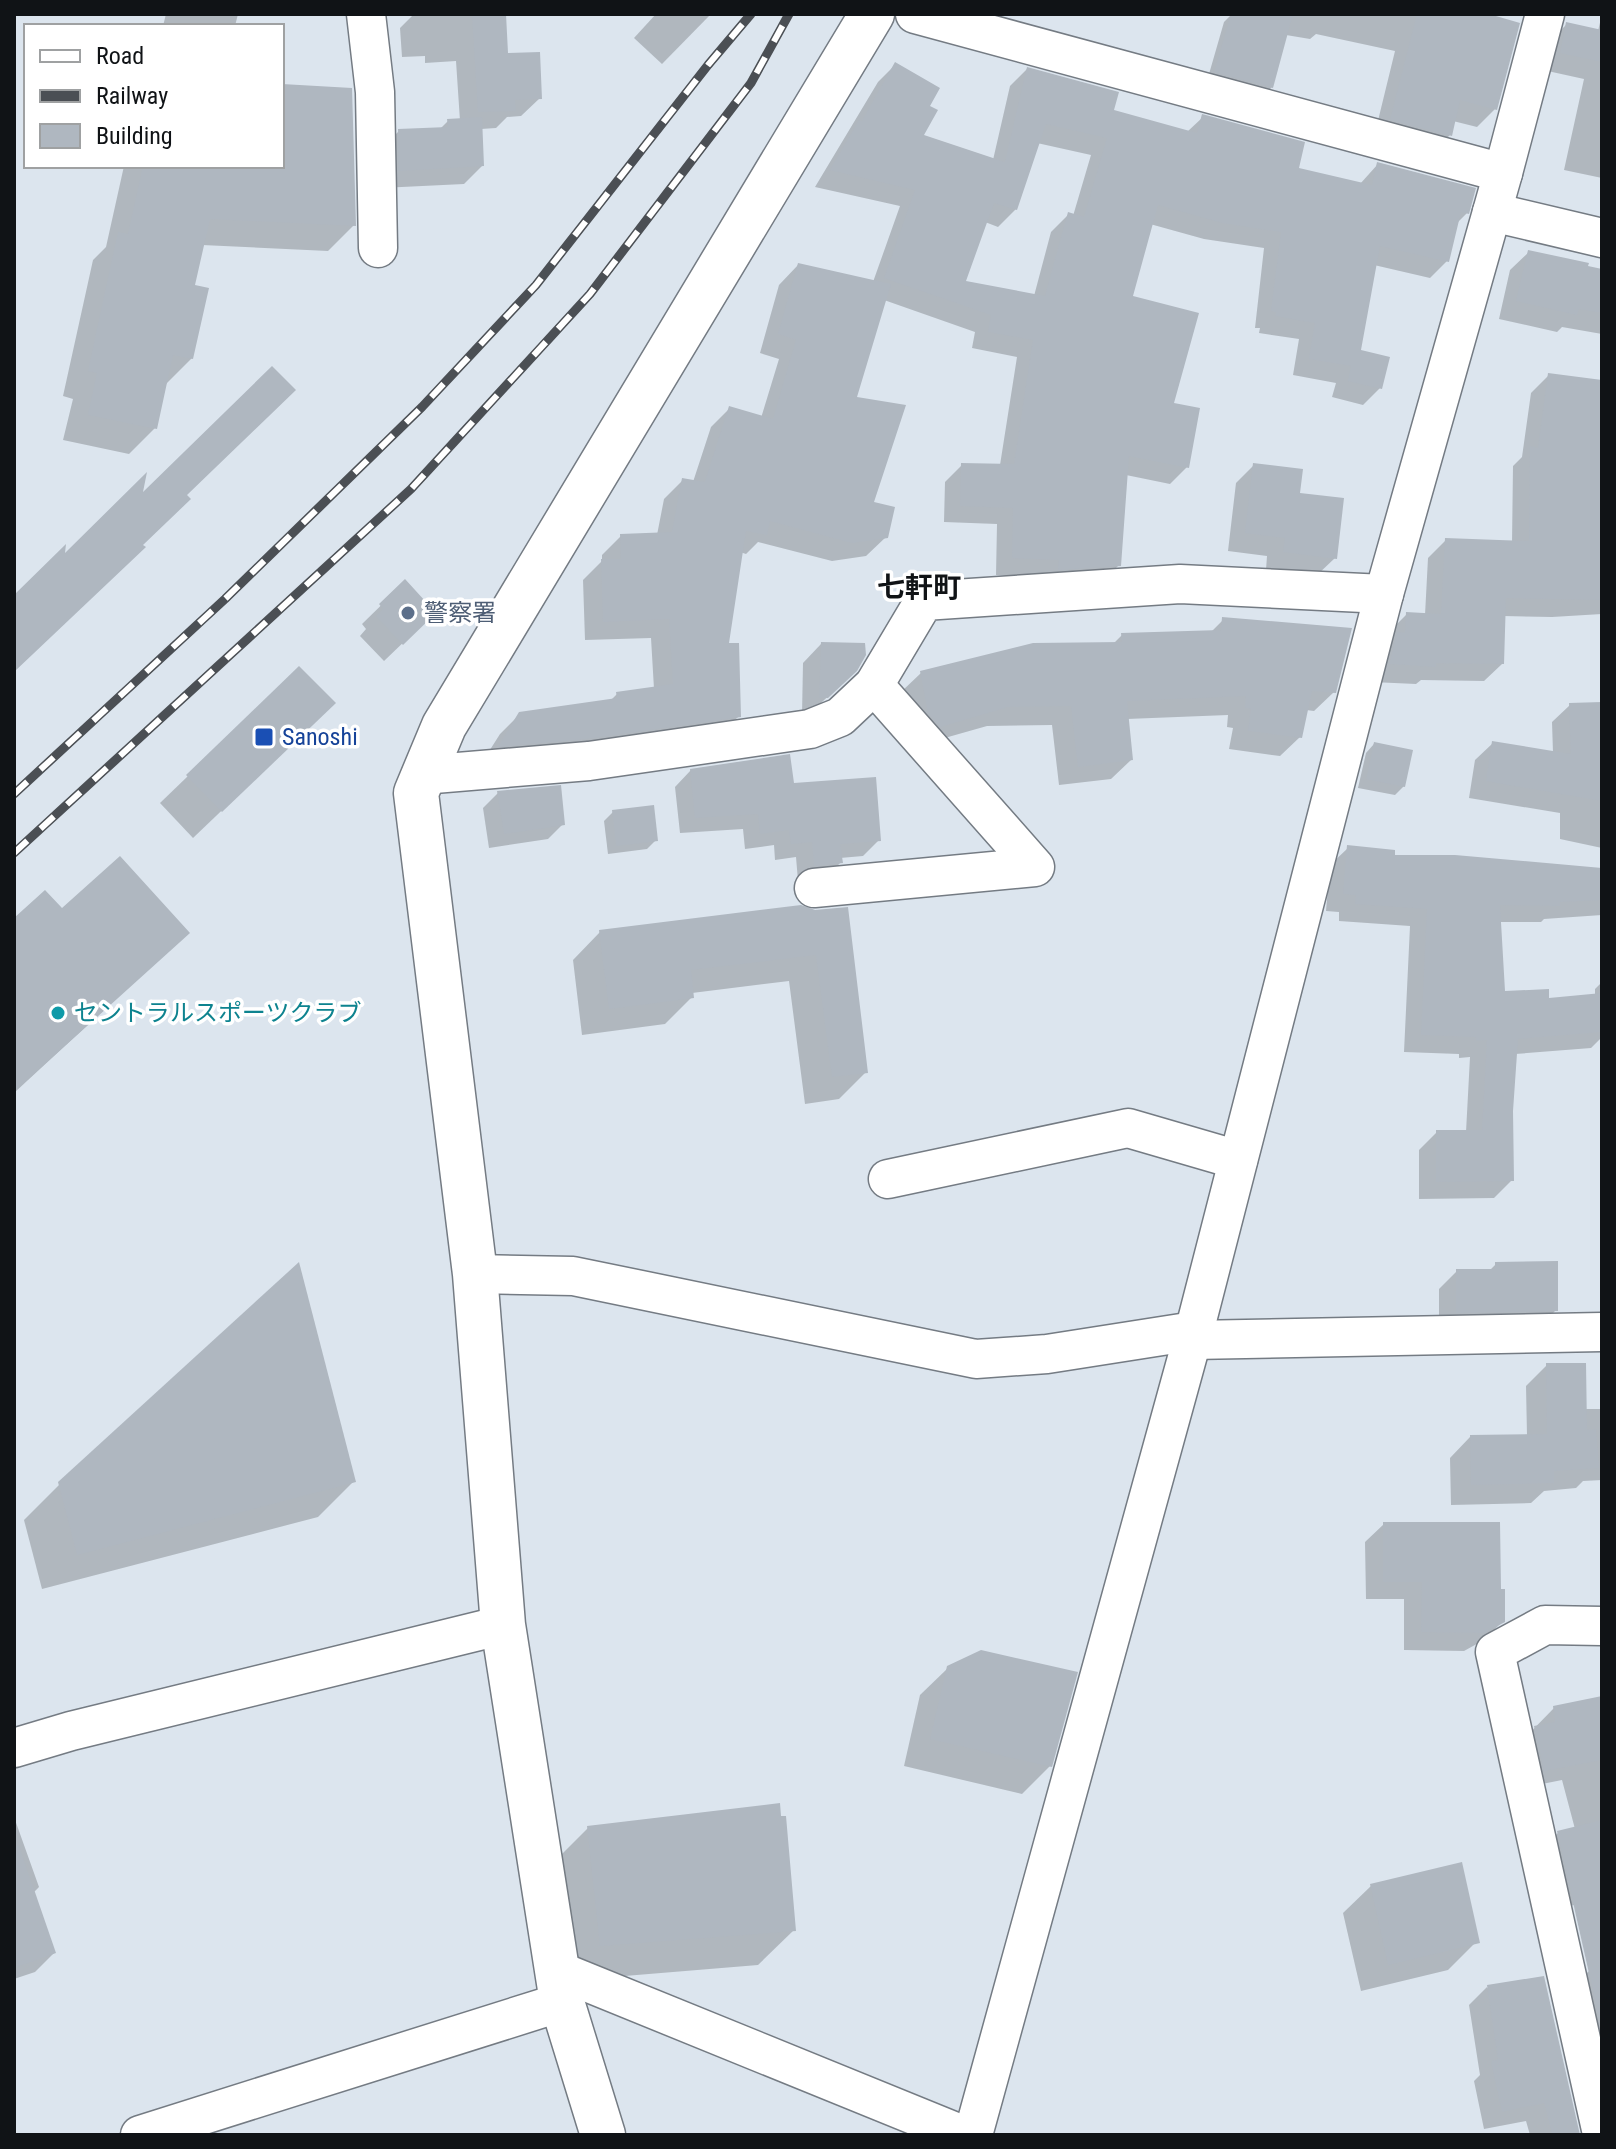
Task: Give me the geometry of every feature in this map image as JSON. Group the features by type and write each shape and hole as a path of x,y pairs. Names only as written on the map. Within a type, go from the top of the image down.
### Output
{"street":[{"path":"366,14 375,92 378,248"},
{"path":"603,2135 560,1986 503,1625 475,1274 416,793 444,726 872,14"},
{"path":"915,14 1503,173"},
{"path":"973,2135 1193,1336 1384,594 1545,14"},
{"path":"1492,212 1602,238"},
{"path":"422,775 589,761 810,729 840,717 874,685 924,601 1180,584 1384,594"},
{"path":"814,888 1035,867 874,685"},
{"path":"888,1179 1128,1128 1238,1160"},
{"path":"475,1274 573,1276 976,1359 1047,1354 1193,1336 1602,1332"},
{"path":"14,1748 71,1731 503,1625"},
{"path":"1602,1626 1545,1625 1495,1652 1593,2044 1602,2134"},
{"path":"140,2135 560,1986 963,2135"}],"building":[{"path":"472,14 506,14 508,53 540,52 542,99 515,100 516,111 478,112"},
{"path":"1231,14 1293,14 1273,88 1214,72"},
{"path":"1417,14 1489,14 1520,23 1497,110 1460,100 1452,136 1390,120"},
{"path":"1566,22 1602,30 1602,62 1560,53"},
{"path":"895,62 940,88 930,106 938,110 924,135 1005,162 1027,67 1119,92 1114,110 1197,133 1202,114 1305,142 1299,168 1372,185 1377,162 1476,188 1469,214 1461,212 1449,262 1380,246 1361,350 1390,357 1382,389 1348,381 1351,366 1309,359 1315,323 1275,316 1276,312 1271,311 1281,232 1222,223 1158,205 1133,296 1199,313 1174,403 1200,408 1189,468 1129,456 1121,566 1058,570 1059,560 1012,558 1013,508 960,506 961,463 1014,464 1033,340 988,332 991,315 884,278 915,190 830,170 859,120 862,121","holes":["1046,124 1107,138 1084,217 1068,212 1045,296 966,281 994,203 1017,210"]},
{"path":"284,84 352,88 356,226 210,219 195,285 209,288 193,359 173,355 157,429 88,415 97,373 88,371 118,232 128,234 143,168 284,168"},
{"path":"482,117 484,166 399,171 398,129 448,127 447,119"},
{"path":"1528,250 1589,263 1588,266 1602,269 1602,313 1579,309 1577,315 1516,301"},
{"path":"798,263 891,284 857,397 906,405 874,502 895,507 888,538 852,543 770,521 767,535 746,531 729,643 739,643 741,717 586,739 498,747 519,712 617,698 616,692 673,684 669,619 603,622 601,559 621,559 620,534 672,532 682,478 705,482 729,406 773,419 796,340 778,334"},
{"path":"272,366 296,390 187,495 191,499 143,545 146,547 14,672 14,595 66,544 65,553 147,472 143,492"},
{"path":"1548,373 1602,380 1602,600 1506,598 1504,664 1436,663 1436,667 1389,664 1397,632 1405,633 1406,612 1441,614 1445,538 1529,541 1530,446 1538,448"},
{"path":"1253,463 1303,469 1300,493 1344,498 1337,559 1283,552 1285,538 1245,533"},
{"name":"警察署","path":"405,579 436,613 403,645 376,616 383,609 379,604"},
{"path":"1222,617 1352,628 1336,693 1312,691 1302,738 1248,731 1251,709 1245,708 1246,696 1127,701 1133,760 1078,767 1071,706 1008,707 940,727 928,713 920,671 1033,643 1122,642 1121,633 1221,630"},
{"path":"821,642 865,643 866,655 857,671 828,698 819,698"},
{"path":"299,666 336,703 222,812 186,775"},
{"path":"1602,702 1602,801 1486,781 1492,741 1571,754 1569,703"},
{"path":"1374,742 1413,750 1405,787 1366,779"},
{"path":"790,754 794,783 876,777 881,841 840,844 843,863 814,866 812,842 791,844 789,830 760,834 758,814 695,818 690,769"},
{"path":"561,785 565,825 504,834 497,791"},
{"path":"654,805 658,841 616,846 612,810"},
{"path":"1347,845 1395,850 1395,855 1455,855 1602,868 1602,900 1560,902 1560,906 1500,905 1505,991 1549,989 1549,998 1602,993 1602,1032 1518,1039 1513,1111 1514,1181 1436,1182 1436,1130 1482,1130 1487,1040 1421,1035 1427,909 1355,904 1356,895 1343,894"},
{"name":"セントラルスポーツクラブ","path":"120,856 190,933 14,1092 14,918 45,890 62,908"},
{"path":"801,905 815,910 848,907 868,1073 832,1077 816,955 691,970 694,998 609,1009 599,930"},
{"path":"1558,1261 1558,1311 1456,1313 1456,1269 1495,1269 1495,1262"},
{"path":"299,1262 356,1482 77,1555 58,1482"},
{"path":"1546,1363 1586,1363 1587,1430 1596,1429 1599,1468 1554,1471 1554,1483 1471,1485 1470,1435 1547,1434"},
{"path":"1383,1522 1500,1522 1505,1622 1484,1633 1421,1632 1422,1582 1383,1582"},
{"path":"981,1650 1078,1672 1052,1767 930,1739 947,1666"},
{"path":"1602,1696 1602,1760 1544,1771 1534,1726 1555,1722 1553,1706"},
{"path":"780,1803 781,1816 786,1816 796,1931 600,1946 587,1826"},
{"path":"1602,1820 1602,2031 1557,1831"},
{"path":"19,1846 56,1953 14,1968 14,1847"},
{"path":"1462,1862 1480,1943 1388,1965 1370,1884"},
{"path":"1544,1976 1580,2135 1552,2135 1544,2103 1502,2112 1491,2061 1498,2060 1487,1985"}],"railway":[{"path":"14,794 225,599 422,407 536,285 751,14"},
{"path":"14,853 411,489 590,294 751,83 789,14"}],"place":[{"name":"警察署","path":"408,613"},
{"name":"Sanoshi","path":"264,737"},
{"name":"セントラルスポーツクラブ","path":"58,1013"}],"district":[{"name":"七軒町","path":"919,587"}]}
